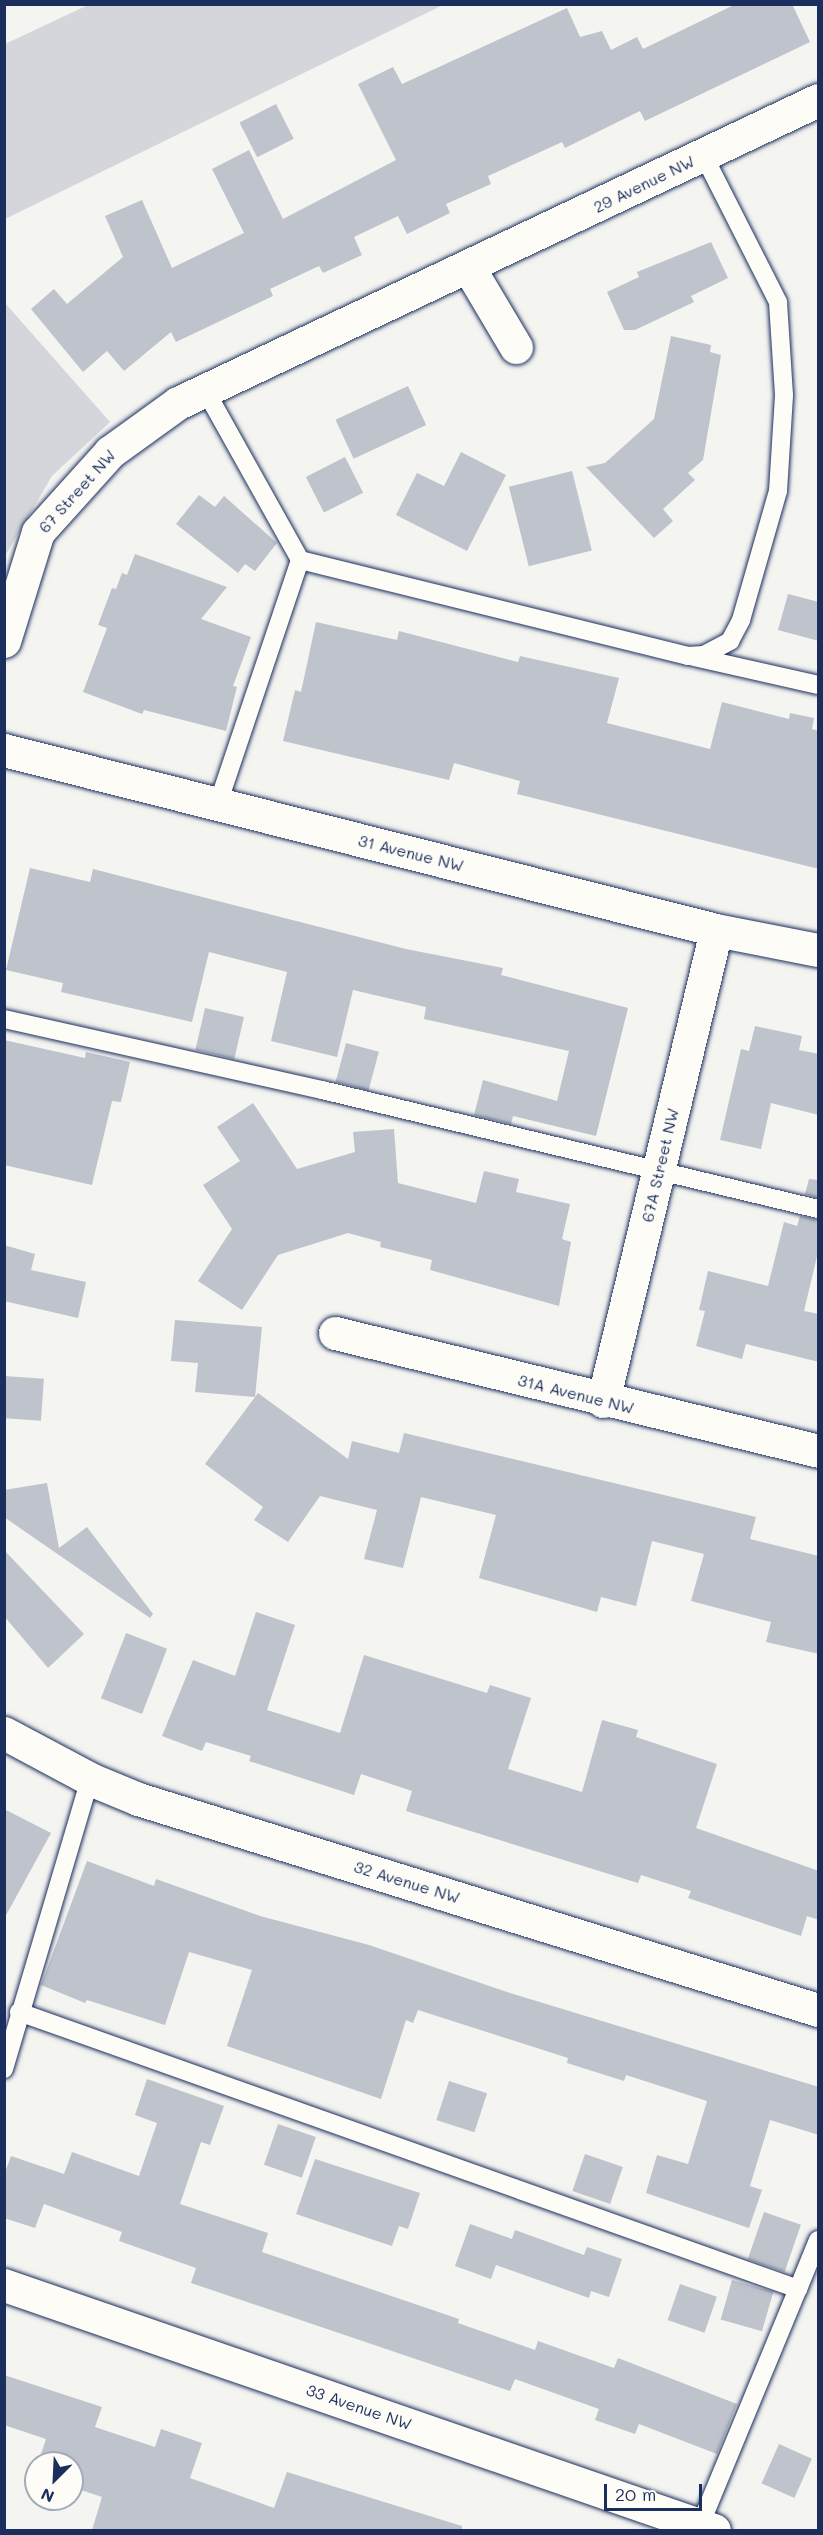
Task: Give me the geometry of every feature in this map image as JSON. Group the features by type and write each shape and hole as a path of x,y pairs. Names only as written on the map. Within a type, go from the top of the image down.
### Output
{"street":[{"name":"29 Avenue NW","path":"191,395 469,268 819,100"},
{"path":"469,268 516,347"},
{"name":"67 Street NW","path":"4,641 38,532 110,452 191,395"},
{"name":"31 Avenue NW","path":"4,750 716,930 819,950"},
{"name":"67A Street NW","path":"603,1401 716,930"},
{"name":"31A Avenue NW","path":"335,1334 603,1401 819,1451"},
{"name":"32 Avenue NW","path":"4,1733 90,1779 138,1798 819,2010"},
{"name":"33 Avenue NW","path":"4,2284 704,2529"}],"lane":[{"path":"688,656 704,656 730,641 741,620 778,491 784,395 778,302 704,156"},
{"path":"191,395 300,560 688,656 819,685"},
{"path":"218,804 300,560"},
{"path":"4,1019 819,1209"},
{"path":"4,2069 19,2012 90,1779"},
{"path":"19,2012 798,2289"},
{"path":"704,2529 819,2240"}],"shaded area":[{"path":"88,5 443,5 5,219 5,44"},
{"path":"5,303 110,422 52,476 5,556"}],"building":[{"path":"736,4 792,4 810,42 645,121 640,111 565,148 562,142 488,176 491,184 446,204 450,213 407,234 398,216 354,237 362,255 323,273 319,266 270,289 273,296 176,342 171,332 124,371 107,351 83,372 31,309 54,289 67,304 123,257 105,216 142,200 172,268 244,233 212,169 249,150 283,219 396,160 358,84 393,67 402,84 567,8 580,37 602,31 611,50 637,37 643,49"},
{"path":"276,104 294,139 257,157 239,123"},
{"path":"711,242 728,278 691,296 694,302 635,330 624,330 607,292 639,277 637,272"},
{"path":"671,336 711,345 710,352 721,355 703,460 688,473 695,480 663,509 673,521 654,538 586,467 605,463 654,419"},
{"path":"408,386 426,425 354,459 335,420"},
{"path":"461,452 506,475 467,551 396,515 417,473 444,486"},
{"path":"345,457 363,493 324,513 306,477"},
{"path":"572,471 592,551 529,566 509,487"},
{"path":"199,495 215,507 224,496 277,543 255,571 245,564 238,573 176,524"},
{"path":"135,554 227,587 201,619 251,637 233,686 237,687 226,731 144,710 142,714 83,692 107,628 98,625 112,588 116,589 122,573 127,575"},
{"path":"788,594 819,602 819,641 778,630"},
{"path":"316,622 397,640 399,631 518,662 520,656 619,678 607,723 710,749 722,702 789,719 790,713 814,718 812,729 819,731 819,869 517,794 520,781 454,763 449,780 283,741 295,690 301,692"},
{"path":"30,868 90,882 93,869 406,949 503,968 501,975 628,1008 596,1136 513,1116 511,1124 474,1115 483,1080 557,1101 569,1051 424,1019 426,1007 353,990 337,1057 271,1041 287,972 209,952 192,1022 61,992 63,983 6,970"},
{"path":"205,1008 244,1017 234,1059 195,1050"},
{"path":"755,1026 802,1036 799,1050 819,1054 819,1115 771,1103 761,1149 720,1140 741,1049 749,1051"},
{"path":"4,1040 85,1058 86,1052 130,1062 121,1102 112,1101 92,1185 4,1165"},
{"path":"346,1043 379,1052 368,1090 336,1082"},
{"path":"253,1103 297,1169 355,1152 353,1132 394,1129 398,1183 476,1203 484,1171 519,1179 516,1192 570,1204 562,1239 571,1242 559,1306 430,1270 432,1260 380,1247 381,1242 348,1233 278,1255 242,1310 198,1281 232,1229 203,1185 240,1161 217,1127"},
{"path":"809,1179 819,1180 819,1198 805,1194"},
{"path":"800,1216 819,1220 819,1248 804,1311 819,1314 819,1362 746,1344 742,1359 696,1346 705,1311 699,1310 708,1271 768,1286 784,1222 797,1226"},
{"path":"4,1245 35,1254 31,1270 86,1282 78,1318 4,1301"},
{"path":"175,1320 262,1327 255,1397 195,1392 198,1363 171,1361"},
{"path":"4,1376 44,1379 41,1421 4,1418"},
{"path":"258,1393 348,1459 352,1441 399,1453 404,1433 756,1517 750,1539 819,1556 819,1654 766,1642 771,1622 691,1601 704,1554 652,1541 636,1606 601,1597 597,1612 479,1578 496,1515 421,1497 403,1568 364,1559 377,1510 320,1496 288,1542 254,1520 263,1507 205,1464"},
{"path":"47,1483 59,1548 87,1527 153,1614 150,1618 4,1517 4,1490"},
{"path":"4,1550 84,1634 48,1668 4,1616"},
{"path":"256,1612 295,1625 267,1710 340,1733 364,1655 487,1693 490,1685 531,1698 508,1769 582,1792 602,1720 638,1730 636,1737 717,1764 696,1828 819,1871 819,1920 807,1916 801,1936 688,1898 691,1891 641,1875 638,1883 406,1811 412,1791 361,1774 354,1795 249,1761 251,1756 206,1742 202,1751 162,1736 193,1660 235,1676"},
{"path":"126,1633 167,1649 142,1714 101,1698"},
{"path":"4,1809 51,1833 4,1919"},
{"path":"87,1861 154,1886 156,1879 260,1916 369,1945 510,1993 819,2087 819,2135 770,2120 750,2186 762,2190 749,2228 646,2193 657,2155 688,2164 707,2101 626,2075 624,2081 567,2063 568,2058 418,2010 413,2023 406,2020 381,2099 227,2046 252,1970 189,1952 165,2025 87,2000 85,2003 41,1985"},
{"path":"147,2079 224,2106 210,2145 201,2142 180,2204 268,2233 262,2252 459,2319 458,2323 535,2350 538,2341 614,2368 618,2358 737,2404 717,2454 639,2424 635,2434 595,2420 599,2409 515,2379 510,2391 191,2283 196,2268 119,2241 122,2232 44,2204 35,2228 4,2218 4,2175 11,2156 64,2174 72,2152 139,2176 157,2123 135,2115"},
{"path":"449,2081 487,2093 474,2132 436,2120"},
{"path":"278,2124 316,2137 302,2178 264,2165"},
{"path":"585,2154 623,2167 610,2204 572,2191"},
{"path":"315,2159 420,2193 408,2229 399,2226 392,2246 296,2214"},
{"path":"764,2212 801,2225 785,2272 748,2259"},
{"path":"470,2224 512,2239 515,2230 584,2255 587,2247 622,2259 609,2297 591,2291 589,2298 496,2265 491,2279 455,2266"},
{"path":"732,2280 773,2292 762,2331 721,2319"},
{"path":"680,2284 717,2297 705,2333 668,2320"},
{"path":"4,2375 102,2407 95,2427 155,2447 161,2429 202,2443 190,2478 274,2508 287,2472 462,2526 462,2530 92,2530 102,2497 84,2491 84,2451 42,2451 46,2439 4,2425"},
{"path":"779,2444 812,2459 794,2498 762,2483"}]}
